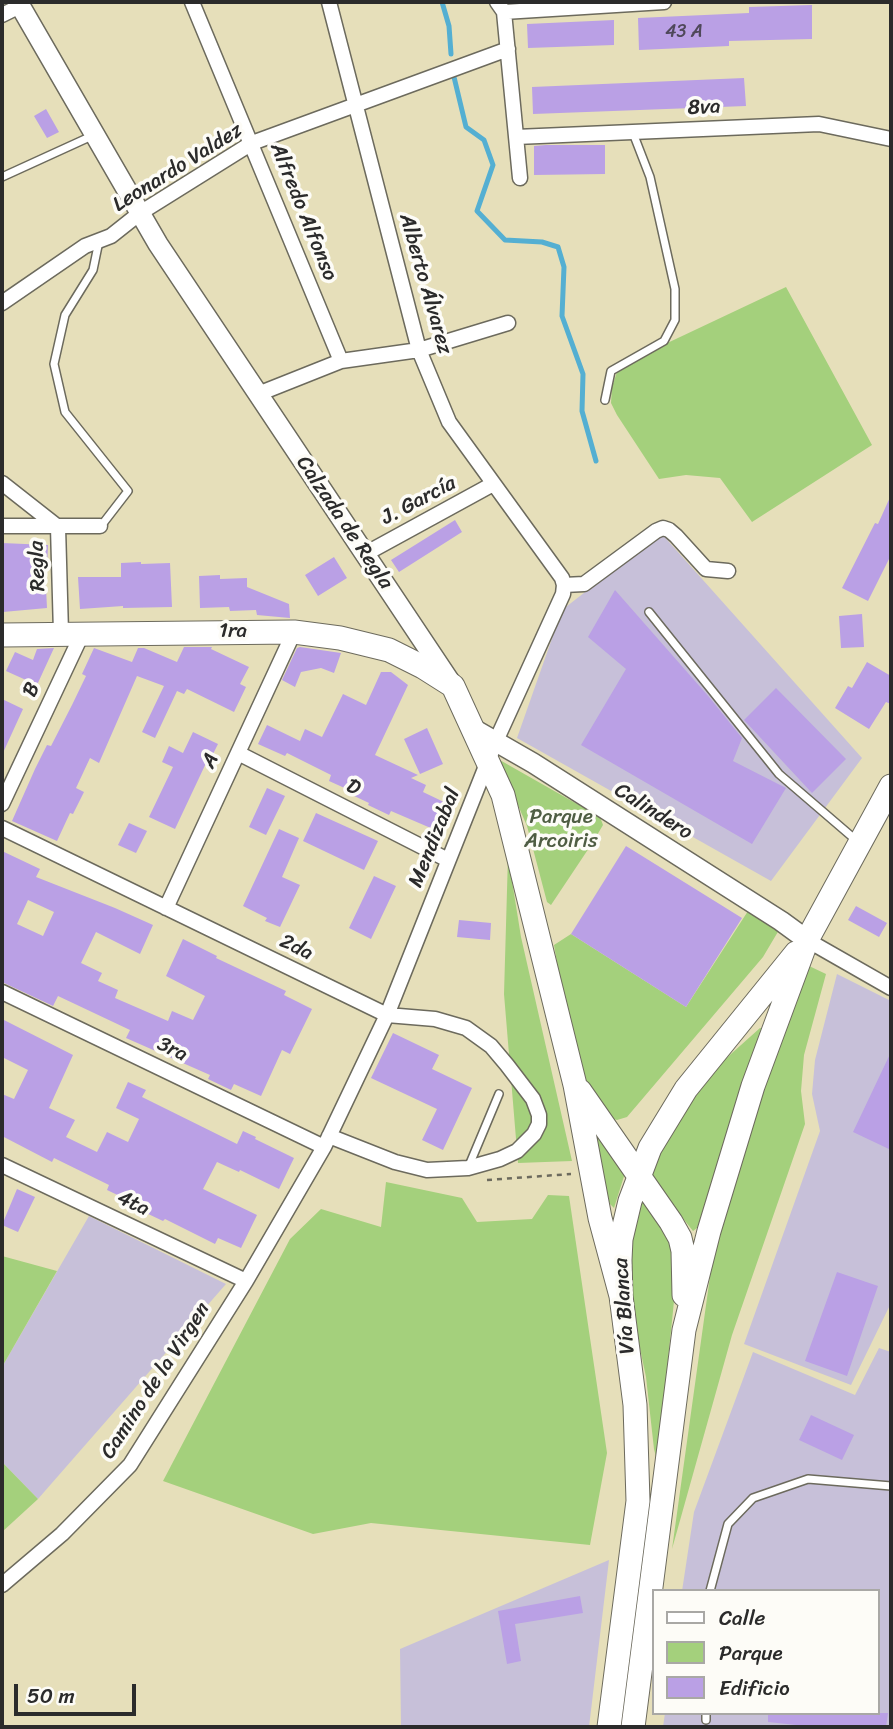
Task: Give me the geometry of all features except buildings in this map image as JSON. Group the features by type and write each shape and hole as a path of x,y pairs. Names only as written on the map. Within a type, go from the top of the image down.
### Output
{"main road":[{"name":"Calzada de Regla","path":"19,4 140,213 453,686 472,728 492,751 575,1085 600,1218 621,1296"},
{"name":"1ra","path":"2,635 294,632 340,638 389,650 453,686"},
{"name":"Calindero","path":"492,751 781,921 807,940"},
{"name":"Vía Blanca","path":"609,1727 638,1501 635,1405 621,1296 621,1239 630,1201 650,1148 661,1128 686,1089 807,940 862,844 891,786"},
{"name":"Vía Blanca","path":"652,1589 684,1330 709,1231 753,1086 807,940"},
{"path":"575,1085 680,1238 684,1265 684,1330"},
{"path":"603,1125 620,1135 632,1138 652,1134 661,1128"},
{"name":"Vía Blanca","path":"633,1727 651,1599"}],"street":[{"name":"Alfredo Alfonso","path":"192,2 341,361"},
{"name":"Alberto Álvarez","path":"329,2 419,350 449,422 562,578 564,585"},
{"path":"520,178 508,49 501,7 664,2"},
{"path":"2,15 19,4"},
{"name":"Leonardo Valdez","path":"2,303 85,246 111,236 140,213 252,143 508,49"},
{"name":"8va","path":"516,137 819,124 891,139"},
{"path":"258,394 341,361 419,350 508,323"},
{"name":"Regla","path":"2,483 58,527 72,633"},
{"name":"J. García","path":"365,554 493,484"},
{"path":"2,526 100,526"},
{"path":"564,585 584,584 663,528 676,536 706,569 728,571"},
{"name":"Mendizabal","path":"246,1281 326,1142 387,1015 492,751 563,594 564,585"},
{"name":"A","path":"166,908 294,632"},
{"name":"B","path":"2,804 72,633"},
{"name":"D","path":"238,753 448,860"},
{"name":"2da","path":"2,828 387,1015 435,1019 466,1028 491,1046 533,1099 539,1115 539,1124"},
{"path":"807,940 891,988"},
{"name":"3ra","path":"2,992 326,1142 427,1170 468,1168 500,1159 517,1151 539,1124"},
{"name":"4ta","path":"2,1165 246,1281"},
{"name":"Camino de la Virgen","path":"2,1586 62,1534 130,1465 246,1281"}],"lane":[{"path":"605,400 611,371 664,341 675,320 675,289 650,177 632,132"},
{"path":"2,177 95,134"},
{"path":"99,240 93,270 65,315 54,364 65,412 128,491 100,526"},
{"path":"649,612 786,782 862,844"},
{"path":"468,1168 499,1094"},
{"path":"711,1589 728,1524 753,1499 808,1479 891,1486"}],"shaded area":[{"path":"661,533 862,758 771,881 517,738 562,610"},
{"path":"837,974 891,1001 891,1303 851,1385 744,1344 820,1131 812,1094 815,1060"},
{"path":"89,1216 226,1284 38,1499 2,1462 2,1367"},
{"path":"879,1348 891,1352 891,1727 663,1727 665,1715 879,1715 879,1589 682,1589 694,1512 753,1352 855,1395"},
{"path":"609,1560 589,1727 401,1727 400,1649"}],"green space":[{"path":"786,287 872,445 752,522 720,478 686,475 659,479 617,415 611,403 612,387 617,372 625,363"},
{"name":"Parque Arcoiris","path":"498,759 600,817 603,825 551,905 547,902 527,826"},
{"path":"508,856 521,937 572,1161 518,1163 504,994"},
{"path":"748,911 779,930 763,957 627,1117 617,1120 608,1117 588,1091 567,1022 554,945 571,934 686,1007"},
{"path":"807,965 826,974 804,1055 801,1091 805,1124 732,1335 672,1549 713,1255 744,1146"},
{"path":"763,1028 765,1034 697,1228 693,1231 651,1178 653,1169 671,1129 708,1079 722,1062"},
{"path":"594,1127 626,1170 614,1208 606,1194"},
{"path":"386,1182 462,1198 477,1222 532,1219 548,1195 569,1196 607,1453 590,1545 371,1523 313,1534 163,1481 290,1239 321,1209 381,1227"},
{"path":"642,1197 666,1227 678,1262 658,1458 654,1449 646,1377 634,1320 628,1254"},
{"path":"2,1256 57,1271 2,1367"},
{"path":"2,1462 38,1499 2,1532"}],"waterway":[{"path":"442,2 449,26 451,54"},
{"path":"454,77 466,127 484,140 493,165 477,211 505,240 542,242 558,247 564,267 562,316 583,374 582,411 596,461"}]}
